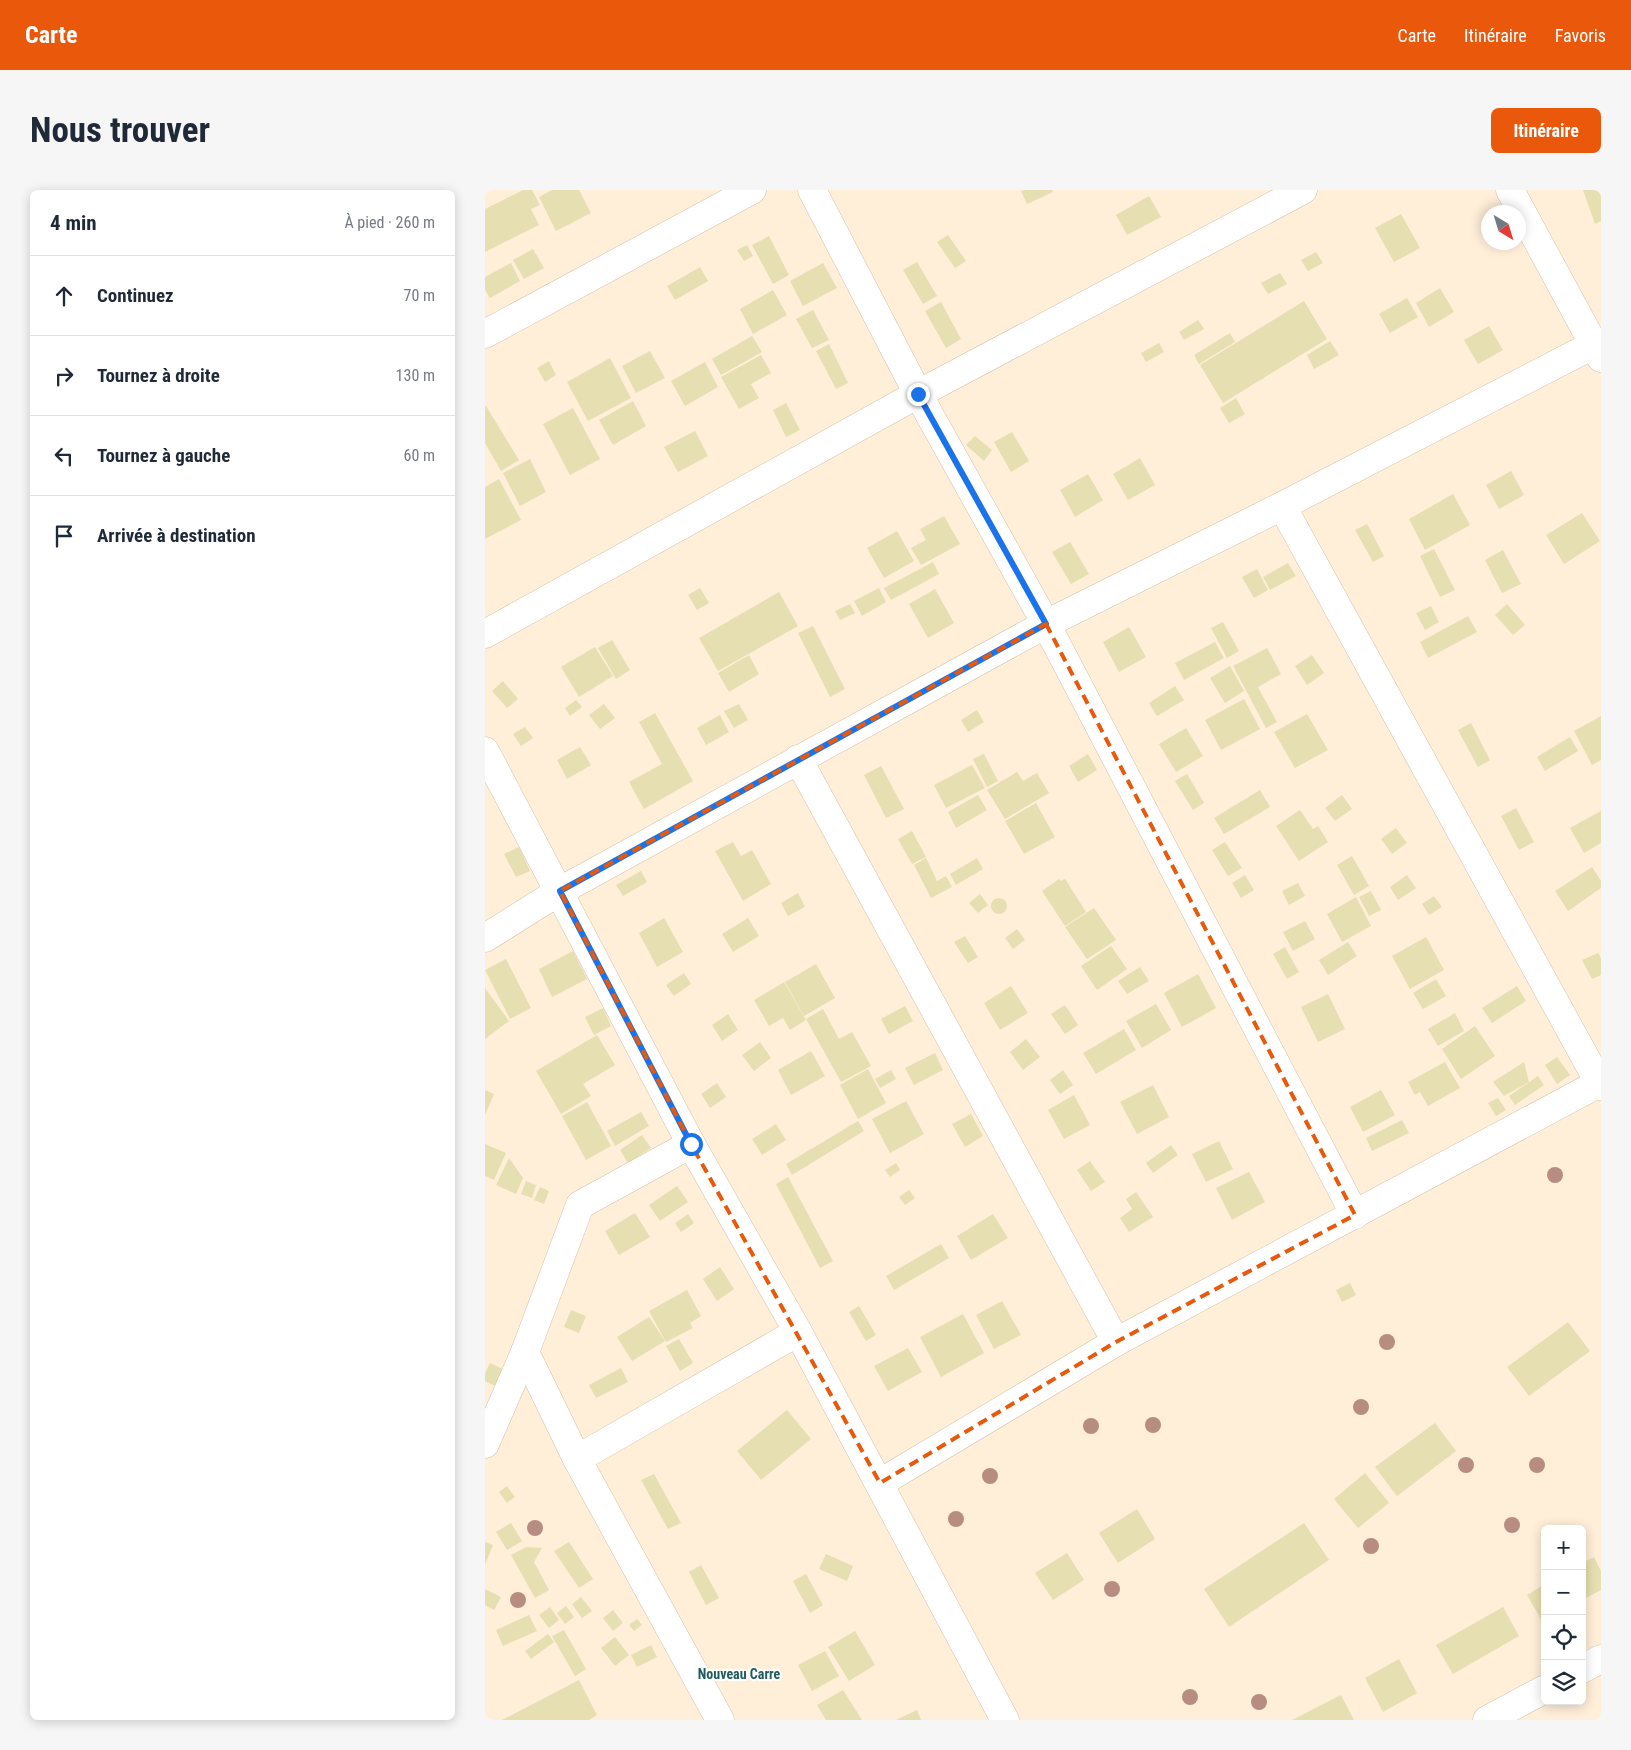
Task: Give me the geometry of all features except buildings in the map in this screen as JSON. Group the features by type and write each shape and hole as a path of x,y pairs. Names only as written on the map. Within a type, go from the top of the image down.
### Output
{"street":[{"path":"485,334 752,190"},
{"path":"812,190 918,394 1046,624 1355,1215"},
{"path":"485,634 918,394 1303,190"},
{"path":"485,938 560,891 1046,624 1281,506 1598,351 1510,190"},
{"path":"879,1483 1115,1342 1601,1084 1281,506"},
{"path":"485,751 691,1144 798,1332 1005,1720"},
{"path":"798,759 1115,1342"},
{"path":"485,1444 525,1352 580,1205 691,1144"},
{"path":"577,1458 798,1332"},
{"path":"525,1352 577,1458 720,1720"},
{"path":"1586,1667 1601,1659"},
{"path":"1487,1720 1541,1691"}],"highlighted area":[{"path":"1046,624 1355,1215 1116,1342 880,1483 691,1144 560,891"}],"district":[{"name":"Nouveau Carre","path":"739,1674"}],"route":[{"path":"691,1144 560,891 1046,624 918,394"}]}
